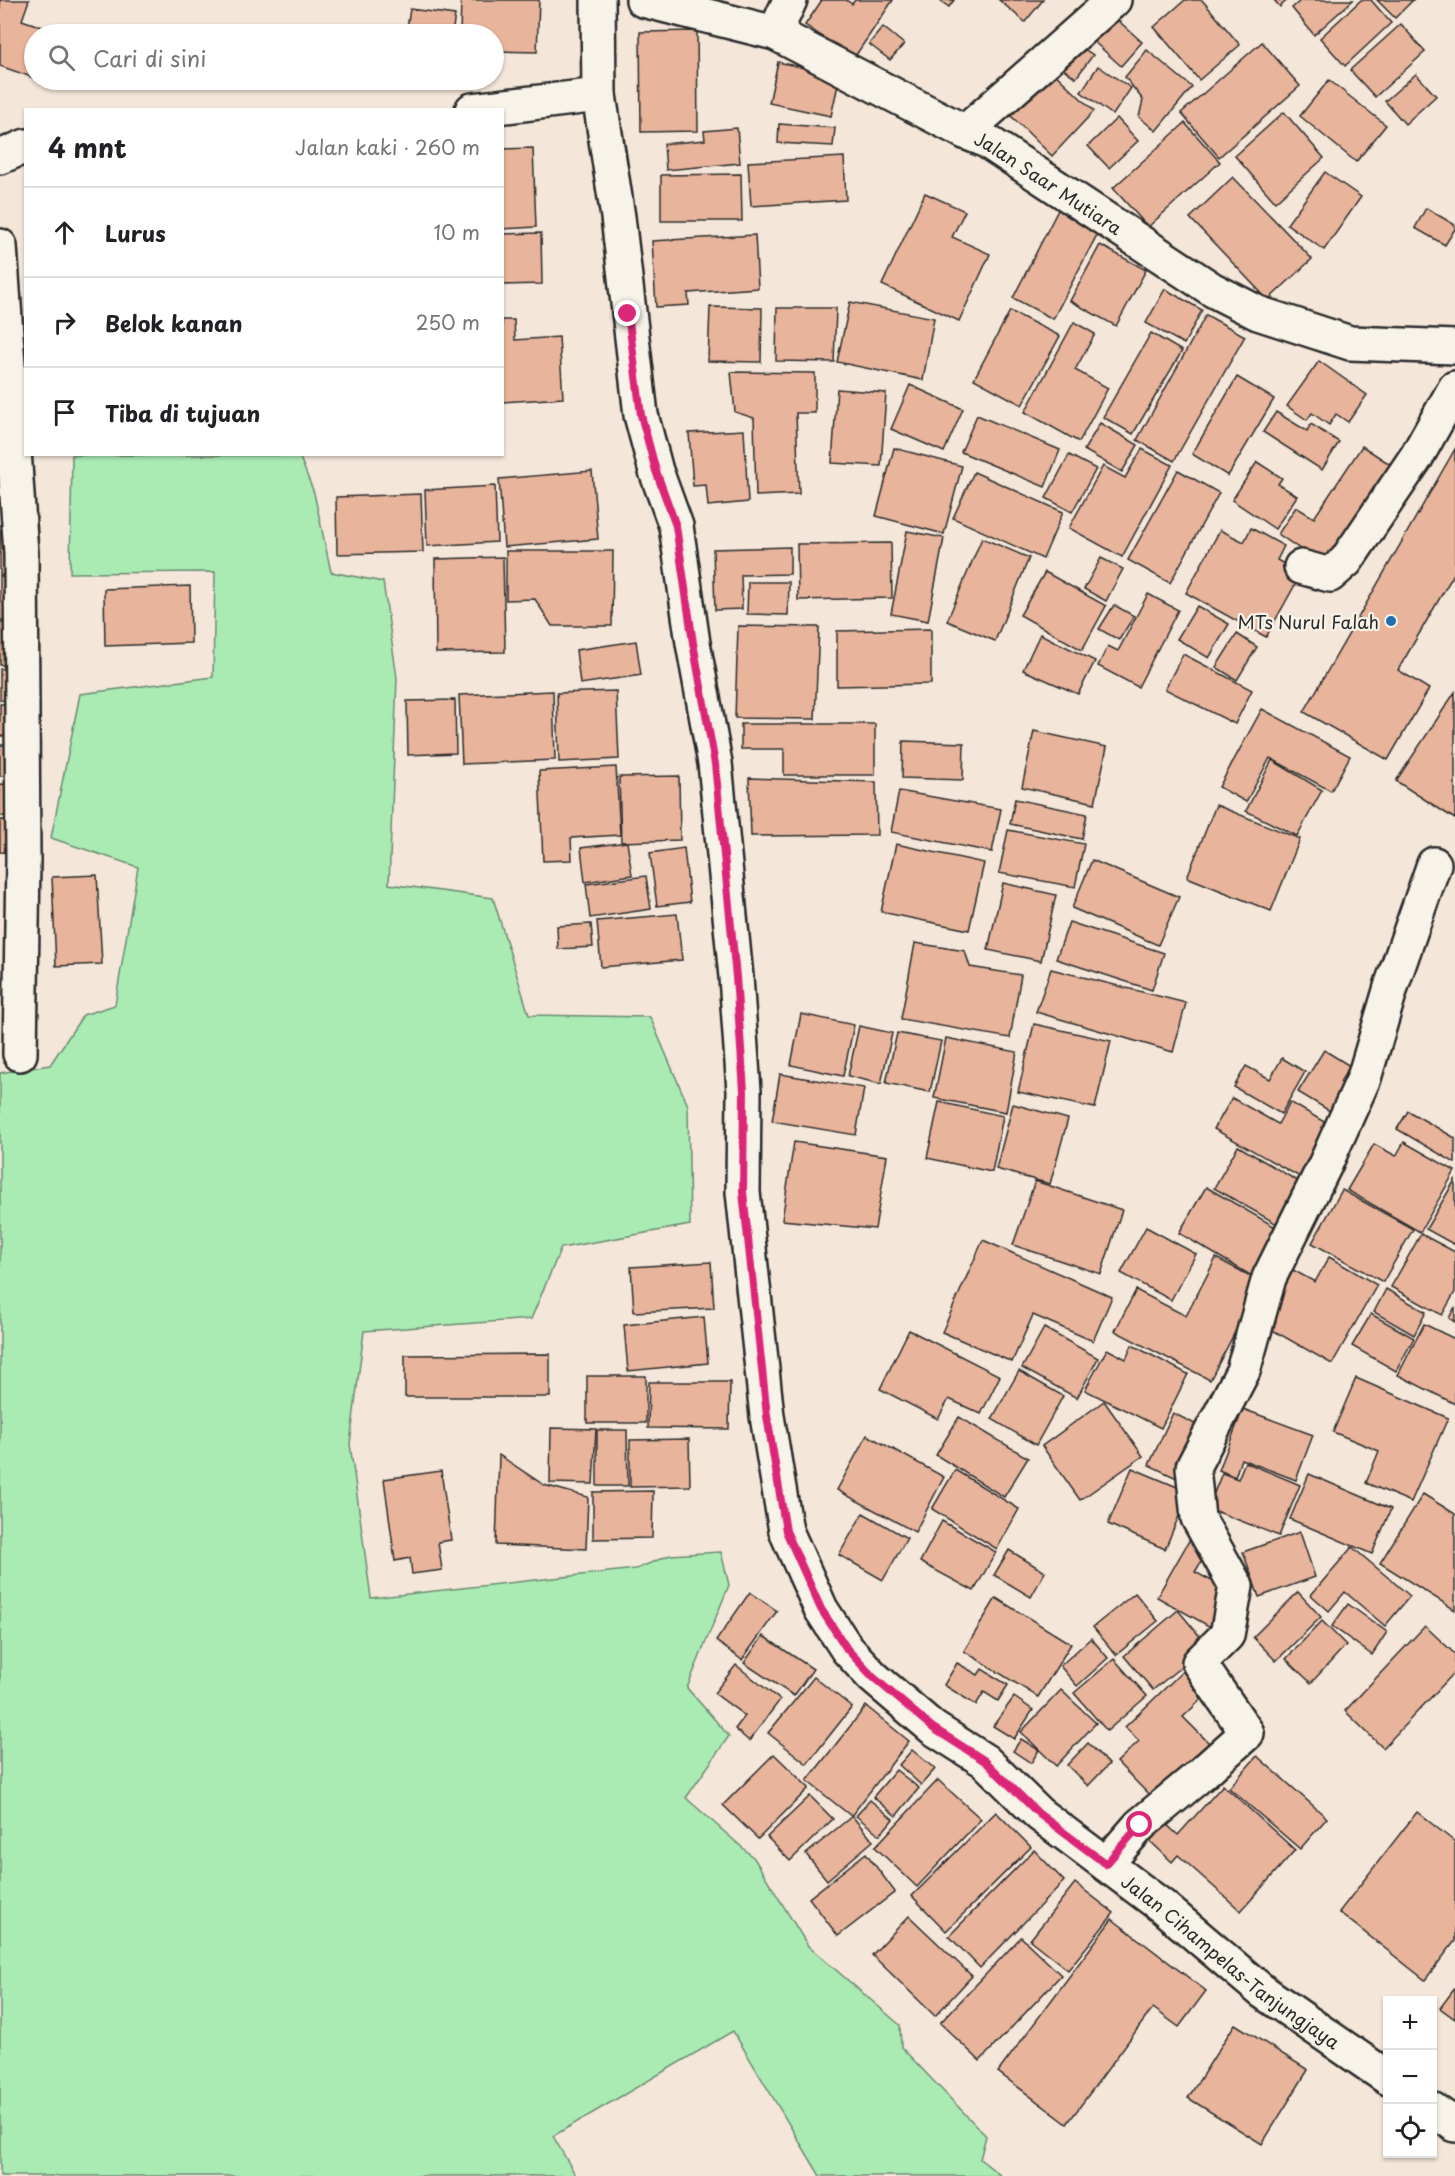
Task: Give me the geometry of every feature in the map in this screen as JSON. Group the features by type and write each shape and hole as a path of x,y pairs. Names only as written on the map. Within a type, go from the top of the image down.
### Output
{"street":[{"name":"Jalan Cihampelas-Tanjungjaya","path":"598,0 599,95 618,217 641,415 656,471 676,526 693,643 715,764 736,977 744,1091 743,1192 767,1416 786,1531 821,1609 847,1649 866,1670 933,1728 985,1761 1039,1814 1163,1907 1262,1991 1383,2075"},
{"name":"Jalan Saar Mutiara","path":"643,0 775,33 965,132 985,140 1213,290 1258,313 1350,343 1455,347"},
{"path":"775,33 790,0"},
{"path":"965,132 1113,0"},
{"path":"489,108 599,95"},
{"path":"0,157 24,147"},
{"path":"0,246 21,553 23,860 20,1054"},
{"path":"1301,567 1330,575 1346,561 1417,456 1455,388"},
{"path":"1106,1864 1140,1825 1247,1734 1199,1663 1227,1635 1236,1586 1198,1518 1193,1467 1243,1371 1269,1278 1325,1165 1364,1078 1392,984 1434,864"},
{"path":"1437,2112 1455,2125"}],"green space":[{"path":"72,456 299,456 314,493 331,572 383,582 397,678 389,884 493,898 529,1015 650,1017 688,1106 690,1225 561,1248 531,1319 364,1331 350,1444 371,1598 636,1569 670,1555 721,1552 729,1585 687,1688 729,1736 686,1798 754,1858 808,1946 900,2025 901,2047 986,2136 980,2159 1001,2176 820,2176 733,2031 553,2136 576,2176 0,2176 0,1073 50,1065 83,1015 115,1005 138,867 51,838 80,694 213,677 215,572 70,573"}],"building":[{"path":"0,0 29,0 22,20 34,24 24,24 24,74 0,66"},
{"path":"461,0 539,0 537,52 504,51 504,24 460,24"},
{"path":"822,0 846,0 852,4 855,0 893,0 854,58 805,25"},
{"path":"939,0 954,0 949,7"},
{"path":"999,0 1043,0 1025,22"},
{"path":"1185,0 1202,0 1240,45 1199,80 1154,27"},
{"path":"1274,0 1287,0 1280,7"},
{"path":"1301,0 1353,0 1314,35 1292,8"},
{"path":"1361,0 1371,0 1391,23 1345,66 1320,38"},
{"path":"1377,0 1413,0 1395,18"},
{"path":"410,9 455,15 454,24 408,24"},
{"path":"1112,15 1142,42 1121,66 1091,39"},
{"path":"1401,24 1425,52 1375,97 1350,70"},
{"path":"883,27 904,44 890,60 869,44"},
{"path":"697,31 698,131 641,132 640,32"},
{"path":"1074,42 1093,55 1076,78 1058,65"},
{"path":"1262,42 1300,86 1219,157 1181,113"},
{"path":"1147,50 1192,87 1156,131 1139,117 1143,100 1125,77"},
{"path":"778,62 840,76 831,116 769,103"},
{"path":"1098,66 1131,88 1113,115 1081,92"},
{"path":"1052,71 1094,111 1052,156 1010,115"},
{"path":"1416,74 1436,96 1405,124 1385,101"},
{"path":"1329,80 1386,125 1356,162 1300,116"},
{"path":"1284,112 1324,158 1275,202 1235,156"},
{"path":"1117,118 1138,141 1109,168 1088,146"},
{"path":"1185,123 1220,162 1148,227 1113,188"},
{"path":"779,124 835,128 833,146 778,143"},
{"path":"737,128 740,163 666,170 664,144 705,140 704,131"},
{"path":"533,148 536,227 504,229 504,149"},
{"path":"844,157 846,200 751,206 748,162"},
{"path":"1325,172 1361,197 1324,250 1287,224"},
{"path":"741,174 742,221 661,221 661,175"},
{"path":"1233,177 1312,259 1268,300 1190,218"},
{"path":"925,193 965,211 952,237 990,254 959,321 882,285"},
{"path":"1059,208 1100,229 1053,319 1013,298"},
{"path":"1426,208 1455,225 1445,245 1415,228"},
{"path":"541,233 542,284 504,285 504,234"},
{"path":"755,235 758,288 688,293 689,305 656,307 652,241"},
{"path":"1100,245 1146,270 1116,326 1070,301"},
{"path":"1165,289 1202,310 1184,344 1146,323"},
{"path":"850,302 934,318 923,380 837,362"},
{"path":"710,307 762,308 761,362 708,361"},
{"path":"777,308 836,308 834,362 776,361"},
{"path":"1010,311 1060,336 1022,405 974,379"},
{"path":"1206,315 1245,336 1174,461 1137,440"},
{"path":"504,320 514,320 515,340 559,337 563,398 504,402"},
{"path":"1074,322 1095,334 1075,370 1108,388 1079,442 1025,412"},
{"path":"1151,333 1182,351 1133,434 1103,417"},
{"path":"1319,361 1367,395 1348,422 1336,414 1329,425 1312,413 1307,420 1287,406"},
{"path":"731,372 815,373 815,413 796,413 799,494 756,496 754,418 735,412"},
{"path":"1237,377 1274,399 1228,476 1192,454"},
{"path":"910,385 963,409 944,452 891,429"},
{"path":"837,389 886,393 881,466 832,463"},
{"path":"1276,412 1307,431 1311,424 1339,442 1322,470 1263,432"},
{"path":"977,415 1060,450 1045,487 961,452"},
{"path":"1100,423 1138,445 1122,472 1084,450"},
{"path":"744,430 748,502 708,506 706,485 693,486 689,433"},
{"path":"1362,446 1396,468 1328,568 1278,534 1296,507 1314,518"},
{"path":"894,448 962,466 944,534 876,516"},
{"path":"1142,449 1172,465 1122,557 1069,528 1103,466 1125,478"},
{"name":"MTs Nurul Falah","path":"1455,449 1455,572 1398,670 1429,689 1388,760 1304,712"},
{"path":"1069,455 1096,469 1072,512 1046,498"},
{"path":"1257,462 1282,478 1278,484 1297,496 1275,529 1232,500"},
{"path":"1178,470 1219,493 1170,583 1128,560"},
{"path":"592,471 598,539 504,547 499,479"},
{"path":"974,472 1063,512 1043,559 953,518"},
{"path":"495,486 497,542 427,546 425,490"},
{"path":"421,494 423,552 337,554 336,497"},
{"path":"1251,528 1284,546 1277,560 1301,574 1266,637 1186,593 1220,530 1244,542"},
{"path":"0,530 15,531 13,575 0,575"},
{"path":"907,531 944,538 928,621 891,614"},
{"path":"982,538 1029,558 995,641 947,621"},
{"path":"891,543 892,598 798,600 797,544"},
{"path":"790,547 790,574 741,575 742,609 715,610 713,549"},
{"path":"506,551 613,551 612,626 552,626 535,599 506,600"},
{"path":"503,557 505,652 436,653 435,559"},
{"path":"1101,558 1123,569 1106,601 1084,589"},
{"path":"1045,572 1106,606 1082,650 1020,615"},
{"path":"0,576 16,576 13,620 0,620"},
{"path":"748,582 789,582 788,615 747,614"},
{"path":"190,586 191,643 105,646 104,589"},
{"path":"1148,594 1178,610 1138,687 1098,666 1108,646 1118,651"},
{"path":"1114,605 1134,616 1119,640 1099,629"},
{"path":"1197,606 1229,624 1209,658 1177,639"},
{"path":"0,622 13,622 13,665 0,665"},
{"path":"738,626 819,627 815,719 735,718"},
{"path":"931,629 931,684 837,686 837,631"},
{"path":"1040,634 1095,661 1078,694 1023,670"},
{"path":"1237,634 1257,647 1237,680 1216,667"},
{"path":"636,641 641,675 580,684 576,650"},
{"path":"1183,654 1252,690 1235,724 1165,689"},
{"path":"0,669 14,669 13,701 0,700"},
{"path":"553,691 555,760 462,764 459,695"},
{"path":"616,691 619,759 559,762 557,693"},
{"path":"1455,692 1455,819 1396,781"},
{"path":"455,700 456,753 408,755 407,701"},
{"path":"0,704 15,704 14,736 0,736"},
{"path":"1262,709 1350,756 1331,791 1270,758 1246,802 1219,787"},
{"path":"741,724 875,724 875,775 784,775 784,749 741,749"},
{"path":"1034,731 1107,747 1095,803 1022,787"},
{"path":"903,741 964,743 963,780 902,778"},
{"path":"0,745 16,745 15,777 0,776"},
{"path":"1272,760 1322,790 1297,836 1246,811"},
{"path":"616,767 620,835 571,838 572,860 543,861 539,771"},
{"path":"679,776 680,840 621,842 619,777"},
{"path":"749,778 876,782 877,835 751,836"},
{"path":"0,784 15,785 14,816 0,816"},
{"path":"899,791 1001,809 992,852 891,832"},
{"path":"1015,799 1087,814 1082,839 1010,824"},
{"path":"1216,805 1300,839 1271,911 1187,877"},
{"path":"0,820 17,821 16,853 0,852"},
{"path":"1008,830 1084,844 1075,887 999,873"},
{"path":"627,842 632,875 585,882 581,848"},
{"path":"896,844 984,863 969,930 881,912"},
{"path":"684,848 690,902 657,906 650,853"},
{"path":"1092,860 1179,897 1158,945 1072,908"},
{"path":"97,875 102,964 56,966 52,877"},
{"path":"646,876 651,909 590,918 586,884"},
{"path":"1003,883 1056,895 1041,961 988,950"},
{"path":"677,914 682,960 601,967 597,921"},
{"path":"1069,922 1164,953 1152,990 1056,959"},
{"path":"591,924 593,947 558,949 557,926"},
{"path":"915,943 965,951 970,967 1021,975 1010,1038 901,1019"},
{"path":"1051,969 1186,1003 1173,1052 1036,1012"},
{"path":"801,1014 854,1025 843,1076 791,1065"},
{"path":"1034,1024 1111,1041 1095,1108 1018,1092"},
{"path":"859,1026 892,1033 881,1084 848,1076"},
{"path":"897,1033 941,1041 930,1092 886,1083"},
{"path":"946,1038 1017,1052 1006,1112 934,1098"},
{"path":"1324,1050 1350,1066 1340,1082 1354,1090 1338,1116 1298,1092"},
{"path":"1282,1058 1305,1072 1281,1114 1234,1087 1246,1066 1270,1079"},
{"path":"780,1074 864,1088 856,1135 772,1121"},
{"path":"1232,1098 1278,1124 1290,1102 1338,1130 1309,1182 1214,1129"},
{"path":"939,1102 1003,1116 992,1172 927,1158"},
{"path":"1013,1104 1068,1119 1050,1184 996,1169"},
{"path":"1408,1111 1455,1138 1455,1163 1397,1129"},
{"path":"794,1142 887,1156 875,1229 782,1220"},
{"path":"1404,1142 1455,1171 1420,1232 1347,1190 1374,1144 1396,1156"},
{"path":"1238,1146 1308,1187 1284,1228 1214,1188"},
{"path":"1455,1180 1455,1245 1426,1229"},
{"path":"1035,1181 1122,1210 1101,1274 1013,1245"},
{"path":"1206,1187 1284,1232 1257,1279 1179,1233"},
{"path":"1342,1190 1413,1229 1383,1282 1312,1243"},
{"path":"1146,1227 1196,1254 1171,1300 1121,1273"},
{"path":"1421,1234 1455,1252 1455,1292 1442,1315 1391,1287"},
{"path":"983,1240 1112,1297 1093,1341 1033,1315 1012,1362 942,1332"},
{"path":"1329,1257 1377,1285 1332,1364 1262,1324 1293,1270 1315,1282"},
{"path":"1216,1258 1261,1282 1210,1380 1115,1331 1136,1290 1186,1316"},
{"path":"711,1262 714,1308 634,1312 631,1267"},
{"path":"1386,1289 1426,1312 1414,1335 1374,1312"},
{"path":"1455,1307 1455,1322 1449,1318"},
{"path":"1371,1314 1414,1338 1396,1371 1352,1346"},
{"path":"704,1317 708,1363 628,1371 624,1325"},
{"path":"1424,1324 1455,1339 1455,1404 1398,1375"},
{"path":"1044,1328 1098,1358 1077,1398 1022,1368"},
{"path":"909,1330 1000,1376 981,1414 949,1399 938,1419 880,1389"},
{"path":"1132,1345 1188,1374 1161,1428 1085,1390 1107,1349 1126,1359"},
{"path":"550,1354 550,1397 405,1397 405,1355"},
{"path":"1019,1371 1063,1396 1036,1445 992,1419"},
{"path":"587,1376 646,1376 646,1423 587,1423"},
{"path":"1356,1378 1448,1418 1411,1502 1366,1483 1379,1451 1333,1432"},
{"path":"649,1382 730,1382 729,1429 648,1428"},
{"path":"1104,1401 1143,1456 1080,1500 1042,1446"},
{"path":"1243,1409 1313,1435 1296,1480 1241,1459 1235,1477 1219,1470"},
{"path":"1173,1413 1209,1431 1185,1482 1149,1465"},
{"path":"959,1417 1028,1458 1004,1497 936,1455"},
{"path":"551,1428 596,1429 593,1484 550,1483"},
{"path":"597,1430 627,1430 628,1486 597,1486"},
{"path":"867,1435 944,1477 915,1532 837,1490"},
{"path":"689,1439 690,1486 630,1487 630,1440"},
{"path":"499,1455 544,1485 588,1497 586,1549 496,1545"},
{"path":"1245,1462 1300,1485 1279,1536 1208,1508 1222,1473 1238,1479"},
{"path":"1132,1468 1189,1492 1165,1549 1108,1524"},
{"path":"955,1470 1019,1509 997,1549 932,1509"},
{"path":"441,1471 451,1540 438,1542 442,1570 412,1574 410,1558 395,1561 384,1479"},
{"path":"1309,1474 1391,1509 1372,1554 1290,1519"},
{"path":"653,1491 652,1538 593,1539 593,1492"},
{"path":"1423,1494 1455,1514 1455,1610 1380,1563"},
{"path":"863,1513 907,1538 883,1580 839,1555"},
{"path":"942,1521 996,1552 974,1591 920,1562"},
{"path":"1300,1532 1315,1577 1259,1597 1243,1552"},
{"path":"1190,1539 1209,1549 1195,1572 1234,1593 1214,1629 1157,1597"},
{"path":"1352,1547 1410,1596 1385,1626 1345,1592 1329,1611 1311,1595"},
{"path":"1009,1550 1045,1572 1031,1597 994,1575"},
{"path":"750,1592 777,1611 742,1660 716,1641"},
{"path":"1298,1592 1321,1617 1276,1661 1253,1637"},
{"path":"1135,1593 1158,1621 1116,1655 1093,1627"},
{"path":"996,1598 1071,1644 1038,1697 964,1651"},
{"path":"1348,1604 1387,1632 1372,1655 1332,1626"},
{"path":"1178,1610 1207,1645 1153,1690 1124,1656"},
{"path":"1322,1621 1346,1645 1311,1683 1286,1659"},
{"path":"1425,1626 1455,1654 1455,1672 1383,1748 1345,1711"},
{"path":"763,1636 813,1669 794,1696 744,1663"},
{"path":"1091,1638 1108,1658 1077,1686 1060,1666"},
{"path":"1114,1659 1147,1696 1107,1731 1074,1693"},
{"path":"957,1663 978,1675 982,1669 1008,1685 998,1701 984,1692 976,1705 944,1685"},
{"path":"736,1665 780,1700 749,1741 735,1729 745,1716 714,1693"},
{"path":"1186,1668 1209,1692 1183,1717 1216,1750 1159,1805 1117,1762 1139,1741 1125,1727"},
{"path":"814,1677 852,1707 807,1764 768,1733"},
{"path":"1061,1690 1096,1723 1056,1766 1021,1732"},
{"path":"1014,1697 1033,1710 1014,1739 993,1726"},
{"path":"866,1706 909,1741 851,1816 807,1781"},
{"path":"1021,1739 1039,1750 1031,1763 1013,1751"},
{"path":"1088,1743 1109,1764 1088,1786 1067,1765"},
{"path":"912,1750 935,1769 921,1785 899,1765"},
{"path":"774,1754 809,1788 758,1839 723,1805"},
{"path":"1257,1756 1327,1818 1300,1849 1229,1788"},
{"path":"896,1770 919,1788 896,1816 873,1797"},
{"path":"938,1780 981,1819 917,1887 875,1847"},
{"path":"1223,1785 1295,1850 1241,1911 1178,1855 1172,1862 1150,1841 1166,1824 1178,1835"},
{"path":"810,1796 833,1819 790,1861 767,1837"},
{"path":"870,1800 893,1819 880,1835 856,1816"},
{"path":"996,1812 1031,1847 946,1931 912,1896"},
{"path":"1417,1812 1455,1842 1455,1941 1425,1980 1339,1912"},
{"path":"852,1816 873,1841 827,1880 806,1854"},
{"path":"1034,1850 1064,1881 980,1968 949,1936"},
{"path":"866,1853 895,1892 838,1936 809,1898"},
{"path":"1075,1883 1114,1913 1068,1970 1030,1940"},
{"path":"909,1916 972,1976 935,2016 872,1955"},
{"path":"1112,1919 1206,1991 1179,2027 1153,2008 1067,2124 998,2072"},
{"path":"1021,1937 1061,1975 980,2061 940,2023"},
{"path":"1455,1988 1455,2019 1440,2008"},
{"path":"1235,2024 1308,2070 1262,2144 1188,2098"}],"place":[{"name":"MTs Nurul Falah","path":"1391,621"}],"route":[{"path":"628,314 641,415 656,471 676,526 693,643 715,764 736,977 744,1091 743,1192 764,1371 767,1416 786,1531 821,1609 847,1649 873,1677 933,1728 985,1761 1039,1814 1106,1864 1140,1825"}]}
